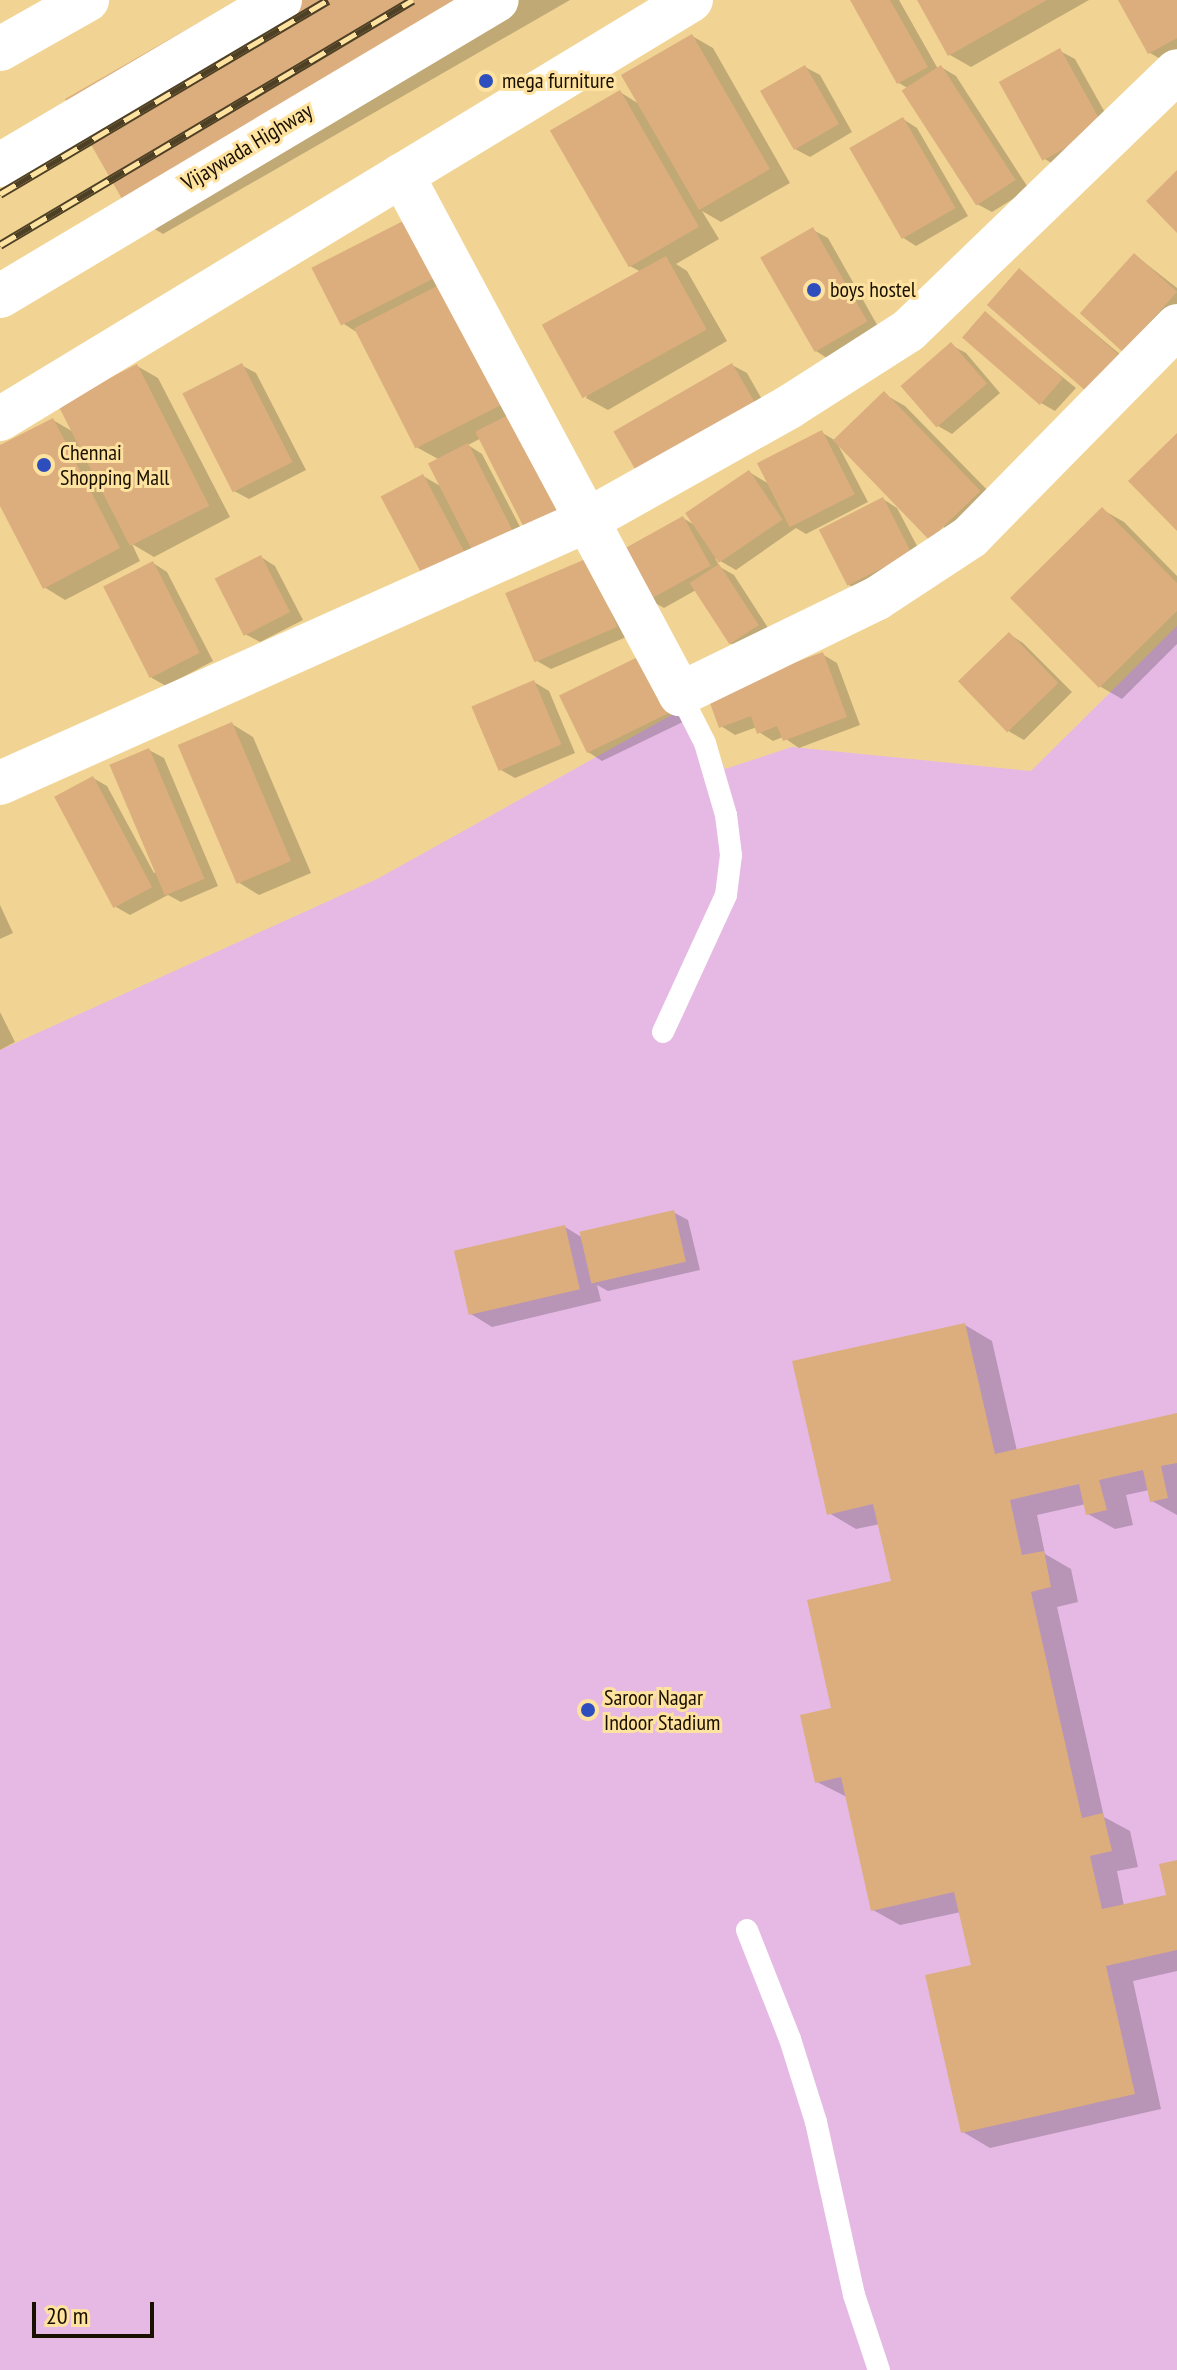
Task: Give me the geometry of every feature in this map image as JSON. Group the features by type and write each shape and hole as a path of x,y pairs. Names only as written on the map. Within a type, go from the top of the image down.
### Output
{"main road":[{"path":"2,43 87,0"},
{"path":"0,165 280,0"},
{"name":"Vijaywada Highway","path":"0,296 497,0"},
{"path":"0,419 691,0"},
{"path":"0,783 586,521 789,407 908,331 1177,71"},
{"path":"402,175 680,694 876,599 970,537 1177,326"}],"lane":[{"path":"663,1032 726,895 731,855 726,815 705,743 680,694"},
{"path":"747,1930 790,2039 816,2122 854,2295 879,2370"}],"shaded area":[{"name":"Saroor Nagar Indoor Stadium","path":"1177,626 1177,2370 0,2370 0,1050 377,879 695,702 725,769 792,747 1031,771"}],"building":[{"path":"238,0 516,0 134,220 65,99"},
{"path":"850,0 890,0 928,67 897,84"},
{"path":"917,0 1047,0 948,56"},
{"path":"1118,0 1177,0 1177,38 1148,54"},
{"path":"692,34 770,169 699,210 621,75"},
{"path":"1060,48 1104,127 1042,161 999,82"},
{"path":"805,65 839,124 794,150 760,91"},
{"path":"941,65 1016,180 976,205 902,91"},
{"path":"620,90 699,227 629,267 550,130"},
{"path":"903,117 956,208 902,239 849,148"},
{"path":"1177,170 1177,233 1146,201"},
{"path":"405,220 435,278 341,326 311,268"},
{"name":"boys hostel","path":"813,227 868,321 815,352 760,258"},
{"path":"1134,253 1177,292 1123,352 1080,313"},
{"path":"666,256 707,329 583,398 542,325"},
{"path":"1019,268 1119,355 1087,392 987,305"},
{"path":"445,282 506,402 415,449 354,328"},
{"path":"985,311 1063,379 1040,405 962,337"},
{"path":"951,342 987,384 937,427 900,386"},
{"path":"242,363 292,462 233,492 182,393"},
{"path":"732,363 758,409 640,477 613,432"},
{"path":"137,364 209,506 130,546 58,404"},
{"path":"884,391 981,491 929,540 833,440"},
{"path":"518,410 567,507 525,529 475,432"},
{"path":"53,418 120,548 43,589 0,506 0,445"},
{"path":"822,430 855,494 790,527 757,463"},
{"path":"1177,433 1177,531 1128,481"},
{"path":"468,443 514,534 474,554 428,463"},
{"path":"749,470 783,520 719,563 685,513"},
{"path":"423,474 467,556 424,579 381,497"},
{"path":"883,497 912,553 847,586 819,530"},
{"path":"1102,507 1177,583 1177,611 1099,688 1010,598"},
{"path":"683,516 711,566 648,601 620,551"},
{"path":"261,555 290,612 244,636 215,579"},
{"path":"588,558 617,627 534,662 505,593"},
{"path":"153,561 200,653 150,678 103,586"},
{"path":"719,564 759,625 729,644 690,583"},
{"path":"1009,632 1058,683 1007,732 958,681"},
{"path":"648,652 676,710 587,753 559,695"},
{"path":"823,652 847,717 783,741 777,726 757,734 751,716 719,728 707,695"},
{"path":"534,680 561,744 499,771 471,707"},
{"path":"232,722 291,861 237,884 178,745"},
{"path":"149,748 204,879 165,896 109,765"},
{"path":"93,776 152,887 113,908 54,797"},
{"path":"674,1210 686,1262 591,1283 579,1232"},
{"path":"565,1225 580,1289 469,1315 454,1251"},
{"path":"965,1323 995,1454 1177,1413 1177,1463 1161,1466 1168,1498 1150,1502 1143,1470 1099,1480 1107,1510 1086,1515 1079,1484 1010,1500 1022,1555 1044,1551 1051,1587 1031,1592 1082,1818 1103,1813 1112,1851 1090,1856 1102,1909 1166,1895 1159,1864 1177,1860 1177,1950 1106,1966 1135,2094 961,2133 925,1975 971,1965 954,1892 871,1911 841,1777 815,1783 800,1715 831,1708 807,1600 891,1581 873,1504 827,1515 792,1361"}],"railway":[{"path":"0,194 328,0"},
{"path":"0,245 413,0"}],"place":[{"name":"mega furniture","path":"486,81"},
{"name":"boys hostel","path":"814,290"},
{"name":"Chennai Shopping Mall","path":"44,465"},
{"name":"Saroor Nagar Indoor Stadium","path":"588,1710"}]}
